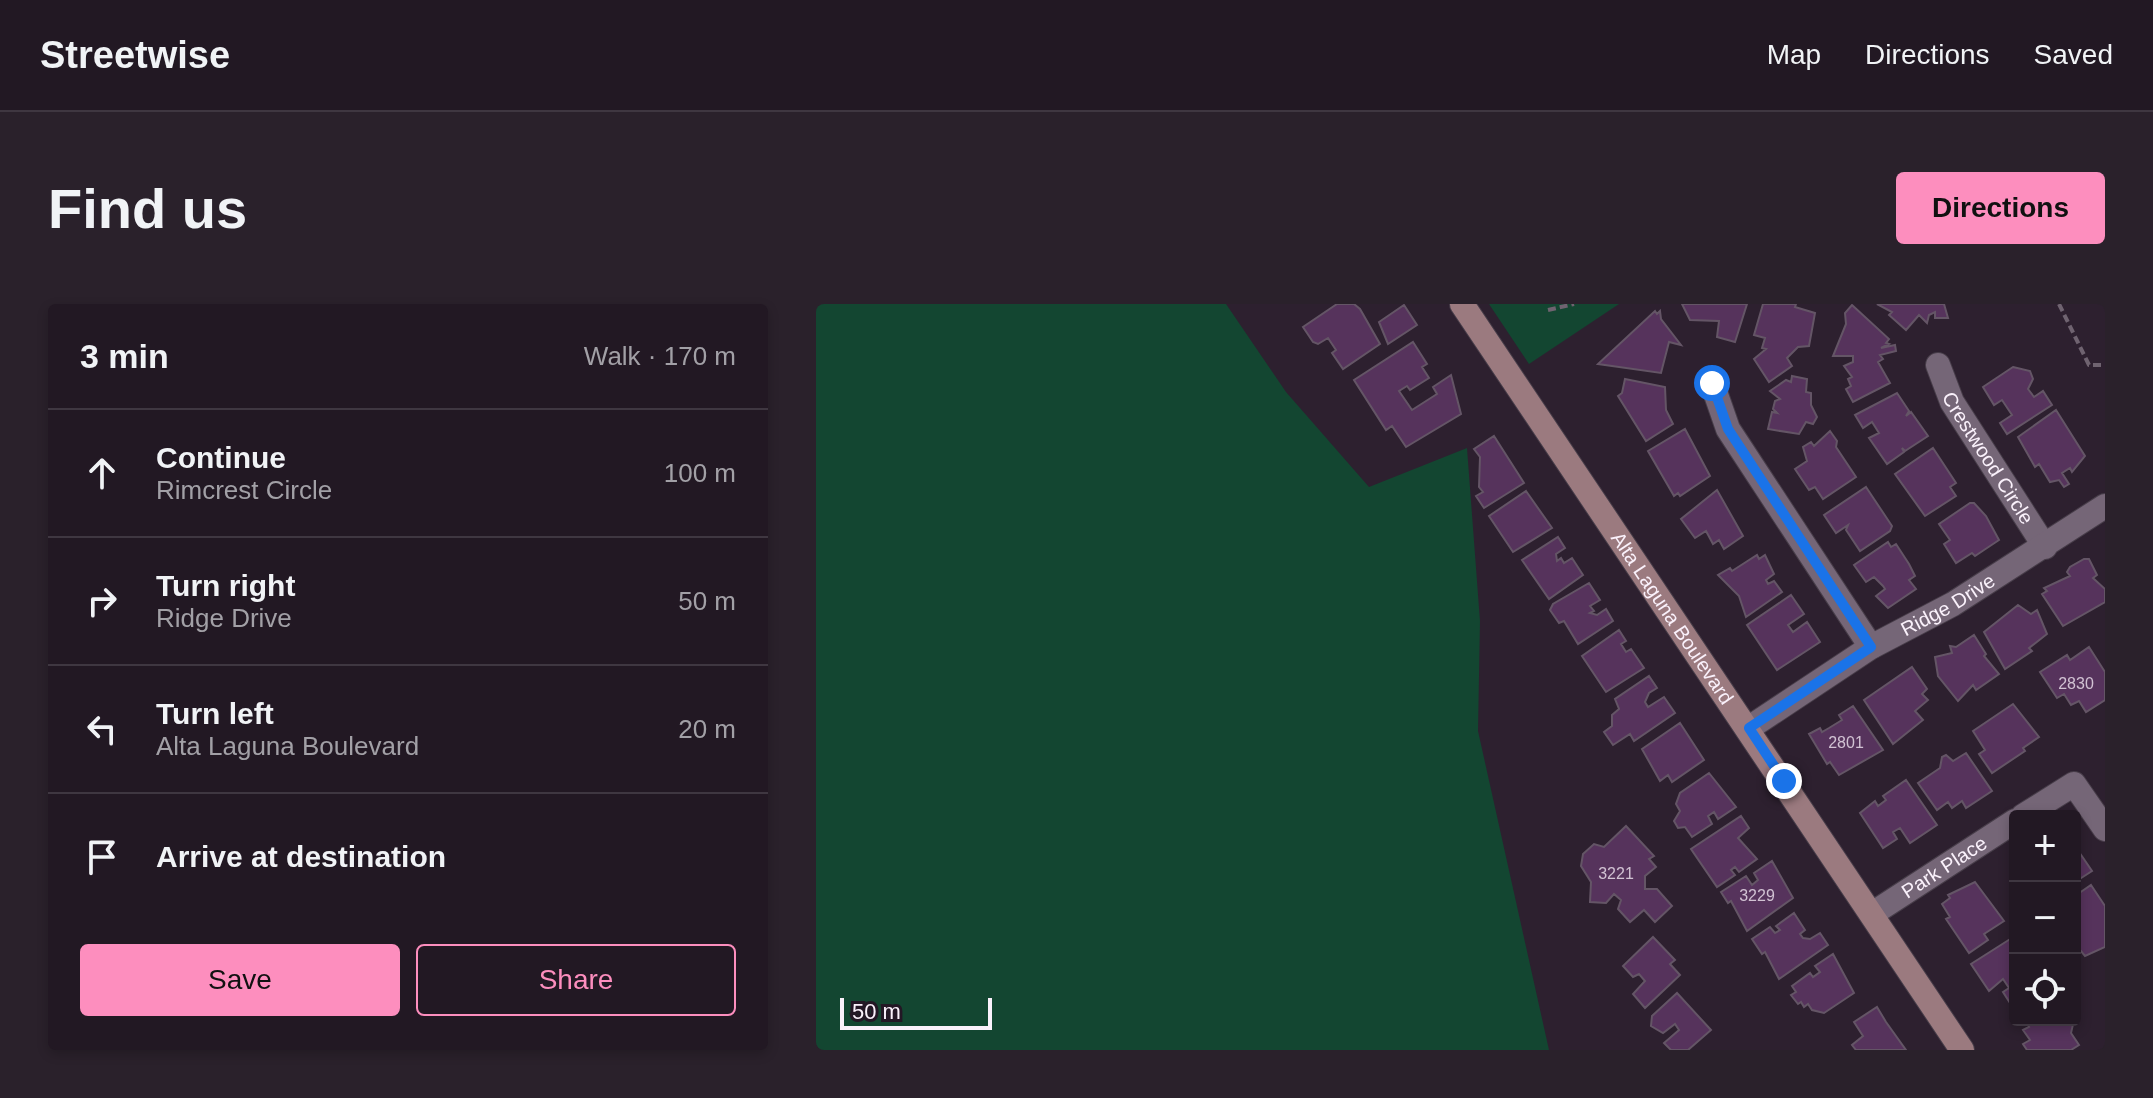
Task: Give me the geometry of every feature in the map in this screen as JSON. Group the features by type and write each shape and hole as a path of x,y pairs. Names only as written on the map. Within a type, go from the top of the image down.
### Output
{"street":[{"name":"Alta Laguna Boulevard","path":"1462,304 1962,1050"},
{"name":"Crestwood Circle","path":"1938,365 1952,402 2045,547"},
{"path":"1712,383 1728,429 1871,647"},
{"name":"Ridge Drive","path":"1749,728 1871,647 1953,604 2105,506"},
{"path":"2033,810 2074,784 2105,829"},
{"name":"Park Place","path":"1872,914 2009,825"}],"path":[{"path":"1548,310 1574,304"},
{"path":"2059,304 2089,365 2105,365"}],"green space":[{"path":"816,304 1226,304 1286,392 1369,487 1467,448 1480,621 1478,731 1549,1050 816,1050"},
{"path":"1489,304 1619,304 1529,364"}],"building":[{"path":"1337,304 1354,304 1360,309 1380,344 1343,369 1332,353 1336,350 1328,338 1318,344 1313,342 1303,327"},
{"path":"1682,304 1747,304 1735,342 1717,337 1719,321 1690,320"},
{"path":"1763,304 1796,304 1795,307 1815,313 1809,346 1798,347 1787,358 1792,366 1769,382 1754,359 1766,349 1762,348 1765,338 1754,335"},
{"path":"1877,304 1944,304 1948,318 1935,318 1935,312 1929,315 1927,323 1919,315 1906,330 1889,315 1892,312"},
{"path":"1404,305 1417,325 1388,344 1379,322"},
{"path":"1852,305 1889,339 1886,343 1889,344 1881,348 1895,345 1896,351 1880,355 1883,359 1878,362 1890,383 1853,402 1846,389 1851,386 1848,379 1852,377 1844,366 1853,362 1853,356 1833,356 1846,324 1845,313"},
{"path":"1655,311 1657,314 1660,311 1661,319 1681,345 1669,342 1661,373 1598,364"},
{"path":"1413,342 1427,364 1422,367 1429,378 1410,390 1407,386 1399,391 1412,410 1437,394 1433,387 1451,375 1461,414 1406,447 1392,426 1386,430 1354,380"},
{"path":"2013,367 2030,371 2033,379 2028,389 2034,397 2043,391 2052,405 2007,434 2000,423 2012,415 2002,400 1994,405 1983,387"},
{"path":"1792,376 1807,379 1806,392 1811,393 1811,405 1817,417 1813,424 1806,422 1799,434 1768,429 1772,412 1777,413 1773,409 1775,401 1780,399 1770,391 1786,380 1791,382"},
{"path":"1625,379 1665,387 1666,410 1673,424 1646,441 1618,396 1622,393"},
{"path":"1897,393 1909,411 1906,416 1911,412 1928,436 1905,451 1902,448 1904,452 1887,464 1869,438 1879,433 1872,422 1863,428 1855,415"},
{"path":"2056,410 2085,456 2072,472 2070,468 2062,473 2069,484 2064,487 2059,480 2050,482 2039,464 2035,467 2018,437"},
{"path":"1685,429 1710,476 1680,496 1678,493 1674,496 1648,451"},
{"path":"1830,431 1837,441 1836,447 1856,477 1823,499 1815,487 1809,490 1795,469 1807,461 1803,447 1811,442 1814,446"},
{"path":"1494,436 1524,483 1484,508 1476,496 1483,492 1479,487 1480,457 1474,449"},
{"path":"1933,448 1956,483 1950,487 1956,496 1925,516 1895,474"},
{"path":"1866,487 1892,526 1890,531 1860,551 1846,530 1848,525 1836,533 1824,515"},
{"path":"1717,490 1743,536 1724,549 1719,540 1713,544 1706,531 1695,538 1681,519"},
{"path":"1526,491 1552,528 1513,552 1489,516"},
{"path":"1974,503 1986,516 1999,540 1975,556 1972,553 1956,563 1944,544 1950,540 1939,524"},
{"path":"1558,537 1565,548 1556,554 1557,561 1561,558 1564,563 1572,558 1583,575 1549,599 1522,560"},
{"path":"1888,542 1891,547 1896,544 1909,564 1915,576 1909,580 1916,589 1888,608 1876,596 1885,589 1883,586 1874,577 1866,582 1854,565"},
{"path":"1757,555 1759,559 1765,555 1774,574 1766,580 1768,584 1774,581 1782,592 1746,617 1739,596 1718,575 1730,568 1732,571"},
{"path":"2089,559 2097,575 2093,578 2105,589 2105,602 2063,626 2042,594 2047,591 2044,588 2070,576 2067,572 2070,567"},
{"path":"1589,583 1600,600 1590,606 1594,611 1590,613 1597,615 1606,609 1613,621 1578,644 1564,621 1559,623 1550,610 1553,604"},
{"path":"1791,595 1804,614 1788,625 1793,632 1807,622 1820,642 1777,670 1747,625"},
{"path":"2018,605 2031,614 2037,610 2047,634 2029,648 2032,651 2005,669 1984,632"},
{"path":"1619,630 1626,641 1621,644 1626,652 1631,649 1644,668 1606,692 1582,656"},
{"path":"1974,635 1986,654 1984,656 1999,674 1976,690 1973,685 1958,701 1938,676 1935,657 1952,653 1950,646 1956,647"},
{"path":"2089,647 2105,672 2105,700 2086,712 2079,701 2071,705 2064,694 2057,698 2040,672 2067,655 2070,660"},
{"path":"1912,667 1927,689 1922,694 1928,700 1915,711 1923,720 1893,744 1864,700"},
{"path":"1649,676 1657,688 1649,693 1645,702 1648,707 1664,697 1675,713 1634,741 1630,734 1613,745 1604,732 1612,726 1612,715 1619,709 1615,699"},
{"path":"2013,704 2039,737 2023,748 2025,751 1992,773 1979,754 1985,750 1973,731"},
{"path":"1853,706 1883,750 1839,775 1830,762 1827,764 1809,734 1820,728 1822,732 1842,720 1839,715"},
{"path":"1680,723 1704,760 1672,782 1668,775 1660,781 1642,749"},
{"path":"1966,753 1992,791 1966,808 1962,801 1952,808 1948,802 1937,810 1918,783 1940,768 1942,757 1946,755 1953,761"},
{"path":"1709,773 1736,807 1718,819 1714,812 1708,816 1712,824 1692,837 1685,827 1678,828 1674,821 1680,811 1676,804 1680,793"},
{"path":"1906,780 1937,825 1910,843 1900,828 1893,832 1897,839 1883,848 1860,813 1875,801 1878,806 1886,800 1883,796"},
{"path":"1741,816 1749,828 1738,838 1757,859 1739,872 1735,867 1731,870 1735,875 1717,887 1691,849"},
{"path":"1626,826 1654,856 1649,859 1656,867 1645,876 1645,889 1657,889 1672,906 1655,922 1644,910 1630,922 1618,909 1621,900 1614,894 1606,903 1590,902 1591,882 1581,866 1583,854 1594,844 1604,847"},
{"path":"2081,855 2092,871 2081,878"},
{"path":"1772,861 1793,898 1747,931 1731,901 1728,903 1721,892 1746,876 1752,885 1758,880 1754,873"},
{"path":"1975,882 2004,921 1984,934 1988,940 1969,953 1946,919 1950,917 1942,904 1950,898 1948,895"},
{"path":"2091,885 2105,906 2105,947 2085,956 2081,951 2081,892"},
{"path":"1794,913 1805,930 1800,934 1803,938 1810,939 1820,933 1828,945 1779,979 1765,952 1762,954 1752,939 1770,927 1775,933 1780,930 1776,926"},
{"path":"1653,937 1675,960 1670,964 1680,975 1645,1008 1633,994 1645,981 1639,974 1633,977 1623,966"},
{"path":"2009,940 2009,988 2003,979 1989,991 1971,964"},
{"path":"1833,954 1854,993 1824,1013 1812,1010 1808,1004 1804,1007 1801,1002 1798,1004 1791,995 1796,992 1792,986 1810,973 1813,977 1820,972 1815,966"},
{"path":"2009,988 2009,1001 2003,992"},
{"path":"1677,993 1711,1030 1688,1050 1671,1050 1664,1043 1679,1030 1675,1024 1663,1033 1651,1026 1652,1016"},
{"path":"1877,1007 1906,1050 1856,1050 1852,1045 1863,1036 1854,1022"},
{"path":"2073,1026 2071,1033 2079,1045 2071,1050 2027,1050 2023,1044 2030,1040 2023,1030 2029,1027"}],"route":[{"path":"1712,383 1728,429 1871,647 1749,728 1784,781"}]}
